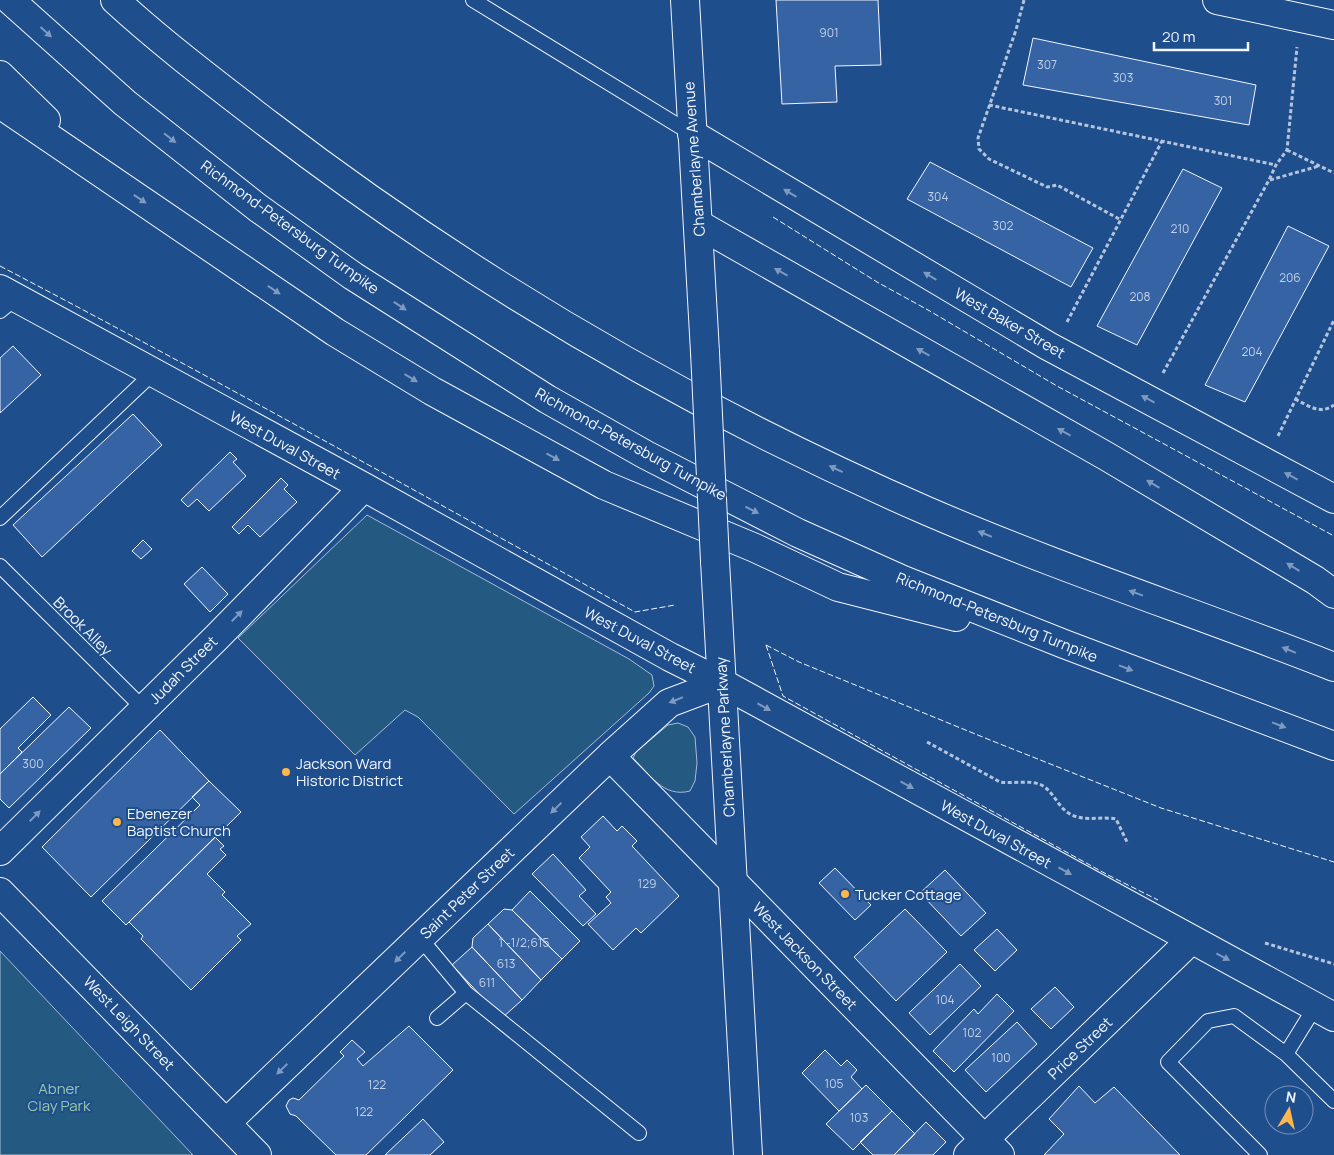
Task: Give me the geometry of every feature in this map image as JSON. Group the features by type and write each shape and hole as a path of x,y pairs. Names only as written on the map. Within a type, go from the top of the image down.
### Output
{"main road":[{"name":"Richmond-Petersburg Turnpike","path":"10,0 125,103 258,208 353,276 547,399 646,455 798,533 903,580 1064,644 1334,746"},
{"path":"115,0 215,83 304,152 395,216 489,279 637,367 773,439 927,511 1030,553 1334,667"},
{"name":"Chamberlayne Avenue","path":"684,0 703,319"},
{"path":"1217,0 1334,25"},
{"path":"0,75 100,171"},
{"path":"0,104 334,332 432,391 604,485 755,548 838,587 1064,644"},
{"name":"West Baker Street","path":"692,134 1048,346 1334,499"},
{"path":"698,224 1106,456 1315,580 1334,594"},
{"name":"West Duval Street","path":"5,299 153,373 364,487 670,657 722,683 1324,1012"},
{"name":"Chamberlayne Parkway","path":"703,319 748,1155"},
{"name":"Judah Street","path":"0,851 364,487"},
{"name":"Saint Peter Street","path":"226,1123 610,756 669,703 722,683"},
{"name":"West Jackson Street","path":"610,756 733,883 984,1150"},
{"name":"West Leigh Street","path":"0,892 257,1155"},
{"name":"Price Street","path":"984,1150 1191,940"}],"lane":[{"path":"473,0 692,134"},
{"path":"0,518 153,373"},
{"name":"Brook Alley","path":"0,566 144,709"},
{"path":"420,938 466,993 639,1133"},
{"path":"437,1018 466,993"},
{"path":"1286,1054 1324,1012"},
{"path":"1260,1155 1168,1062 1208,1021 1234,1016 1286,1054 1334,1101"}],"path":[{"path":"1024,0 1016,30 978,138 979,149 989,159 1047,187 1057,185 1121,220"},
{"path":"1160,378 1276,165 1287,150 1297,47"},
{"path":"989,106 1276,165"},
{"path":"1065,327 1162,141"},
{"path":"1287,150 1334,173"},
{"path":"1269,180 1319,166"},
{"path":"1277,438 1334,320"},
{"path":"1295,400 1318,410 1328,409 1334,405"},
{"path":"927,742 1000,782 1039,784 1048,788 1058,804 1069,814 1081,818 1094,819 1105,817 1116,819 1128,844"},
{"path":"1263,942 1334,964"}],"green space":[{"path":"367,515 629,659 652,675 654,686 649,693 514,814 418,717 405,710 355,755 238,638"},
{"path":"678,723 688,727 695,737 697,763 695,781 690,791 681,792 673,791 658,784 633,758 636,752 668,725"},
{"name":"Abner Clay Park","path":"0,951 193,1155 0,1155"}],"building":[{"path":"776,0 878,0 881,65 835,66 837,102 782,104"},
{"path":"1033,38 1256,85 1249,125 1023,85"},
{"path":"930,162 1093,248 1071,287 907,199"},
{"path":"1183,169 1222,188 1137,345 1097,326"},
{"path":"1288,226 1329,246 1245,402 1205,385"},
{"path":"13,346 41,375 0,413 0,358"},
{"path":"133,414 162,445 42,557 13,525"},
{"path":"230,452 237,459 233,462 246,476 209,511 197,499 188,507 181,500"},
{"path":"281,478 288,485 284,489 297,502 260,537 248,525 239,534 232,527"},
{"path":"143,540 152,549 141,559 132,551"},
{"path":"202,567 228,594 210,612 184,584"},
{"path":"33,697 51,715 18,748 22,752 0,774 0,729"},
{"path":"69,707 91,728 9,808 0,799 0,774"},
{"name":"Ebenezer Baptist Church","path":"160,730 209,781 91,897 42,847"},
{"path":"209,781 241,812 126,925 102,901 200,805 192,797"},
{"path":"603,816 617,831 622,826 637,841 632,846 679,896 641,933 636,928 613,950 588,924 611,903 606,897 611,892 579,858 590,847 581,837"},
{"path":"215,837 224,846 220,849 226,855 207,874 225,892 222,895 251,924 237,936 241,940 191,990 141,939 143,936 129,922"},
{"path":"553,854 586,890 579,896 596,914 583,926 532,874"},
{"name":"Tucker Cottage","path":"835,868 871,905 855,920 819,883"},
{"path":"945,870 986,913 961,936 920,893"},
{"path":"530,891 580,941 562,959 512,910"},
{"path":"504,909 512,910 562,959 541,980 488,924"},
{"path":"905,909 947,952 896,1001 854,957"},
{"path":"488,924 541,980 522,1000 472,947 473,938"},
{"path":"997,929 1017,950 995,971 974,950"},
{"path":"472,947 522,1000 502,1018 452,965"},
{"path":"960,964 981,986 930,1035 909,1013"},
{"path":"1055,987 1074,1007 1051,1029 1031,1009"},
{"path":"997,994 1014,1011 954,1072 933,1051 974,1009 978,1014"},
{"path":"1017,1022 1037,1044 986,1092 965,1070"},
{"path":"409,1026 453,1070 366,1155 336,1155 296,1116 290,1114 286,1106 289,1100 293,1098 299,1100 344,1056 340,1052 352,1040 365,1052 357,1059 363,1066"},
{"path":"825,1050 841,1066 847,1060 857,1070 851,1077 862,1089 839,1111 802,1073"},
{"path":"866,1085 892,1111 853,1150 826,1124"},
{"path":"1079,1086 1095,1103 1114,1087 1180,1155 1044,1155 1064,1134 1049,1119"},
{"path":"892,1111 915,1134 894,1155 873,1155 860,1142"},
{"path":"423,1119 444,1142 430,1155 385,1155"},
{"path":"926,1122 946,1142 933,1155 894,1155"}],"fence":[{"path":"773,217 877,282 1057,386 1334,536"},
{"path":"0,266 239,394 635,612 675,605"},
{"path":"766,645 799,662 1161,808 1334,862"},
{"path":"766,645 783,696 1108,875 1158,900"}],"place":[{"name":"Jackson Ward Historic District","path":"286,772"},
{"name":"Ebenezer Baptist Church","path":"117,822"},
{"name":"Tucker Cottage","path":"845,894"}]}
